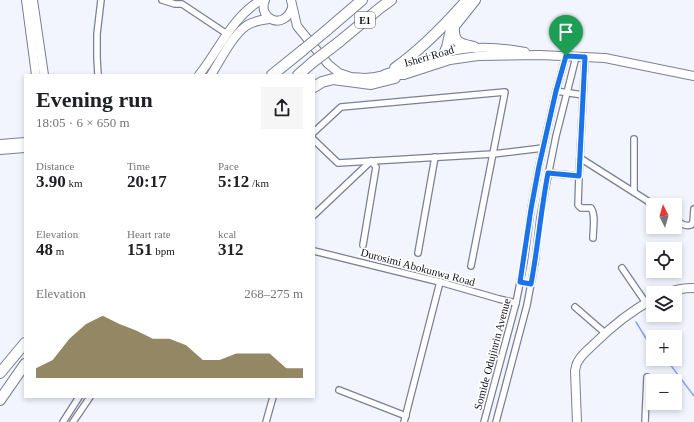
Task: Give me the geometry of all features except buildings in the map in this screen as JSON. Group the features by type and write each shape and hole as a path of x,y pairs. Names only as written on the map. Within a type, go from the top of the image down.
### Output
{"highway":[{"name":"E1","path":"273,74 362,0"},
{"name":"E1","path":"299,74 391,0"},
{"path":"395,68 410,58 424,45 467,0"},
{"path":"384,75 442,57 448,47 451,30 475,0"},
{"path":"454,26 453,33 455,39 460,43 474,47"},
{"path":"315,86 322,82 333,79 370,84 404,75"},
{"path":"0,373 24,344"},
{"path":"0,400 24,365"}],"street":[{"path":"26,0 37,58 44,74"},
{"path":"33,0 37,58 36,74"},
{"path":"98,74 97,34 101,0"},
{"path":"162,0 175,4 182,4 227,34"},
{"path":"200,74 227,34 243,14 260,0"},
{"path":"265,0 263,8 265,14 270,19 297,26"},
{"name":"Isheri Road","path":"280,21 290,14 293,4"},
{"name":"Isheri Road","path":"293,4 297,26 328,64 339,73 351,77 375,78 384,75 404,75 450,60 478,56 540,55 605,58 694,76"},
{"path":"212,74 230,45 246,26 257,21 270,19"},
{"name":"Isheri Road","path":"328,64 354,74 378,73 457,49 474,47 513,50 540,55"},
{"name":"Somide Odujinrin Avenue","path":"484,422 516,303 531,209 543,148 556,91 566,56"},
{"path":"496,422 527,306 548,173 576,57"},
{"path":"585,57 578,205 581,208 591,208 593,211 593,238"},
{"path":"556,91 583,95"},
{"path":"315,131 341,107 504,92 471,266"},
{"path":"634,139 634,192"},
{"path":"315,141 338,163 493,154 543,148"},
{"path":"0,144 24,142"},
{"path":"0,150 24,148"},
{"path":"418,253 435,157"},
{"path":"580,158 646,200"},
{"path":"315,214 371,161"},
{"path":"363,245 376,168 371,161"},
{"path":"548,173 579,176"},
{"path":"682,224 688,226 691,225 693,222 694,209"},
{"name":"Durosimi Abokunwa Road","path":"315,251 440,282 516,303"},
{"path":"622,268 646,297"},
{"path":"404,422 440,282"},
{"path":"520,282 531,284"},
{"path":"682,288 694,288"},
{"path":"577,422 576,366 579,360 605,333 646,303"},
{"path":"575,307 605,333"},
{"path":"339,390 406,416"},
{"path":"63,422 78,398"},
{"path":"73,422 89,398"},
{"path":"266,422 273,398"},
{"path":"646,410 646,422"}],"waterway":[{"path":"636,322 646,338"},
{"path":"671,366 694,396"}],"route":[{"path":"566,56 585,57 579,176 548,173 531,284 520,282 531,209 556,91 566,56"}]}
